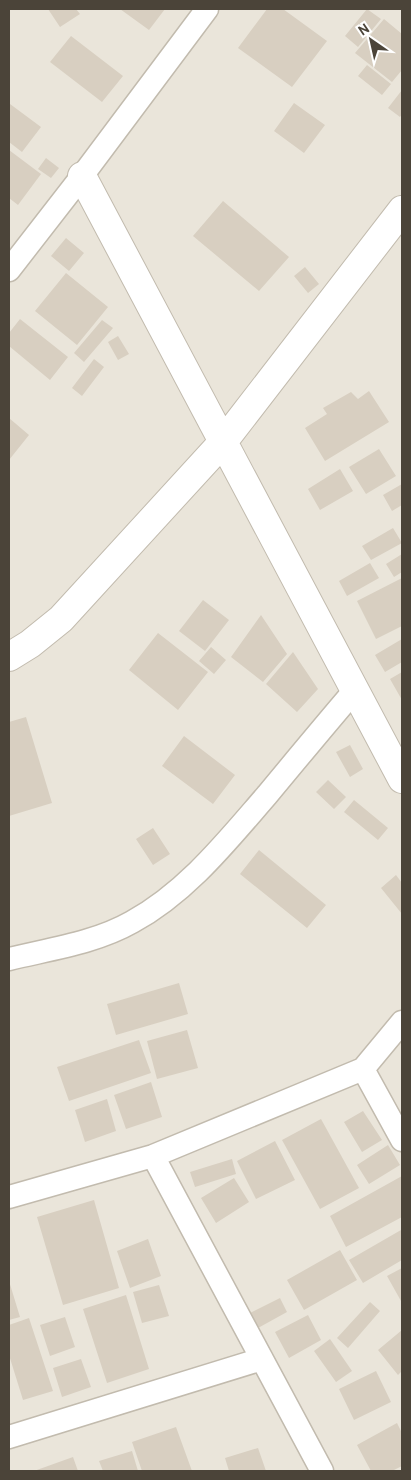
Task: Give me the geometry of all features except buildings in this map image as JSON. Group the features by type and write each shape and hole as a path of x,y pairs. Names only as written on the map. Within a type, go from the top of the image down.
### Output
{"street":[{"path":"9,270 207,9"},
{"path":"82,176 402,779"},
{"path":"9,657 30,644 60,619 223,442 402,210"},
{"path":"9,959 100,936 132,922 164,900 190,879 223,847 355,690"},
{"path":"9,1196 153,1156 363,1069 402,1022"},
{"path":"363,1069 402,1140"},
{"path":"153,1156 322,1471"},
{"path":"9,1437 262,1359"}],"shaded area":[{"path":"9,9 402,9 402,1471 9,1471"}]}
